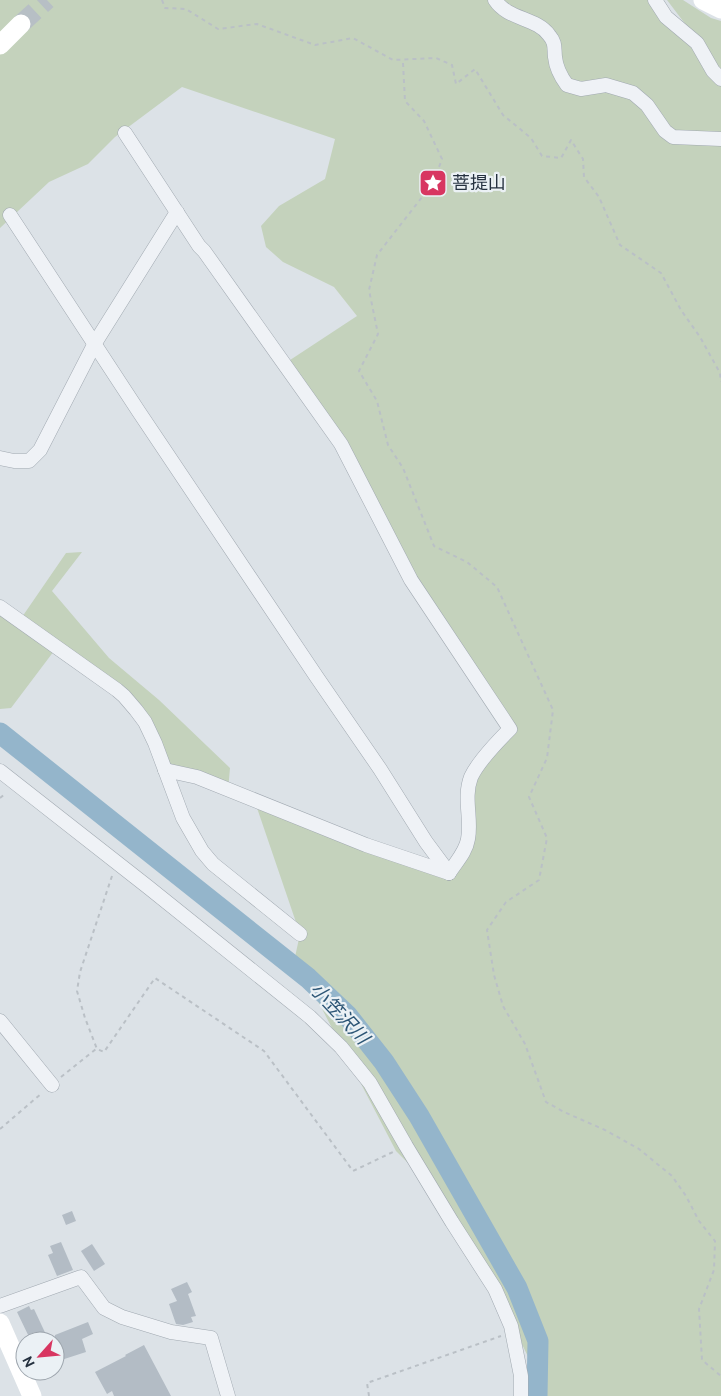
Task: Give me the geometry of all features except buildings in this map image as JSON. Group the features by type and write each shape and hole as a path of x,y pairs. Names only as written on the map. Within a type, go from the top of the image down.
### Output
{"street":[{"path":"495,0 500,8 532,23 550,36 555,45 555,58 560,75 567,85 581,89 606,85 633,93 647,105 665,131 673,137 721,139"},
{"path":"655,0 666,17 697,43 713,71 721,79"},
{"path":"703,0 721,9"},
{"path":"0,45 21,24"},
{"path":"125,133 199,246 341,444 412,580 510,729 499,739 471,777 467,795 468,839 464,851 449,873"},
{"path":"0,458 14,461 29,461 40,450 95,343 176,212"},
{"path":"10,215 139,412 380,769 426,842 449,873"},
{"path":"0,607 124,696 145,722 155,743 182,818 202,851 213,864 300,934"},
{"path":"165,770 197,778 366,845 449,873"},
{"path":"0,771 317,1023 342,1047 370,1083 452,1222 495,1288 512,1326 521,1376 520,1396"},
{"path":"0,1021 52,1084"},
{"path":"0,1306 80,1277 104,1308 122,1317 171,1332 211,1338 228,1396"},
{"path":"0,1323 32,1396"}],"path":[{"path":"162,0 165,8 186,9 218,29 257,24 315,45 353,38 393,60 436,58 452,65 456,84 476,69 503,115 531,138 542,156 560,158 571,140 583,159 584,178 599,197 620,245 661,273 681,310 700,337 716,365 720,373 721,382"},
{"path":"117,863 80,972 77,991 97,1049 104,1052 155,978 264,1051 353,1171 406,1146"},
{"path":"369,1396 367,1383 513,1332"}],"green space":[{"path":"0,0 661,0 666,17 721,84 721,1396 516,1396 537,1375 500,1299 415,1170 396,1151 295,957 300,934 256,805 449,873 467,841 471,777 510,729 411,580 341,444 284,364 357,316 334,287 283,262 266,247 261,226 279,206 325,179 335,139 182,87 115,137 88,164 49,182 0,228"},
{"path":"667,0 683,0 711,18 721,21 721,71"},
{"path":"82,552 52,591 109,658 159,700 230,768 228,790 170,771 148,715 57,647 11,708 0,709 0,610 20,620 66,553"}],"waterway":[{"name":"小笠沢川","path":"0,733 308,978 347,1015 384,1062 419,1116 517,1288 538,1341 537,1396"}],"tunnel":[{"path":"21,24 47,0"}],"place":[{"name":"菩提山","path":"433,183"}]}
